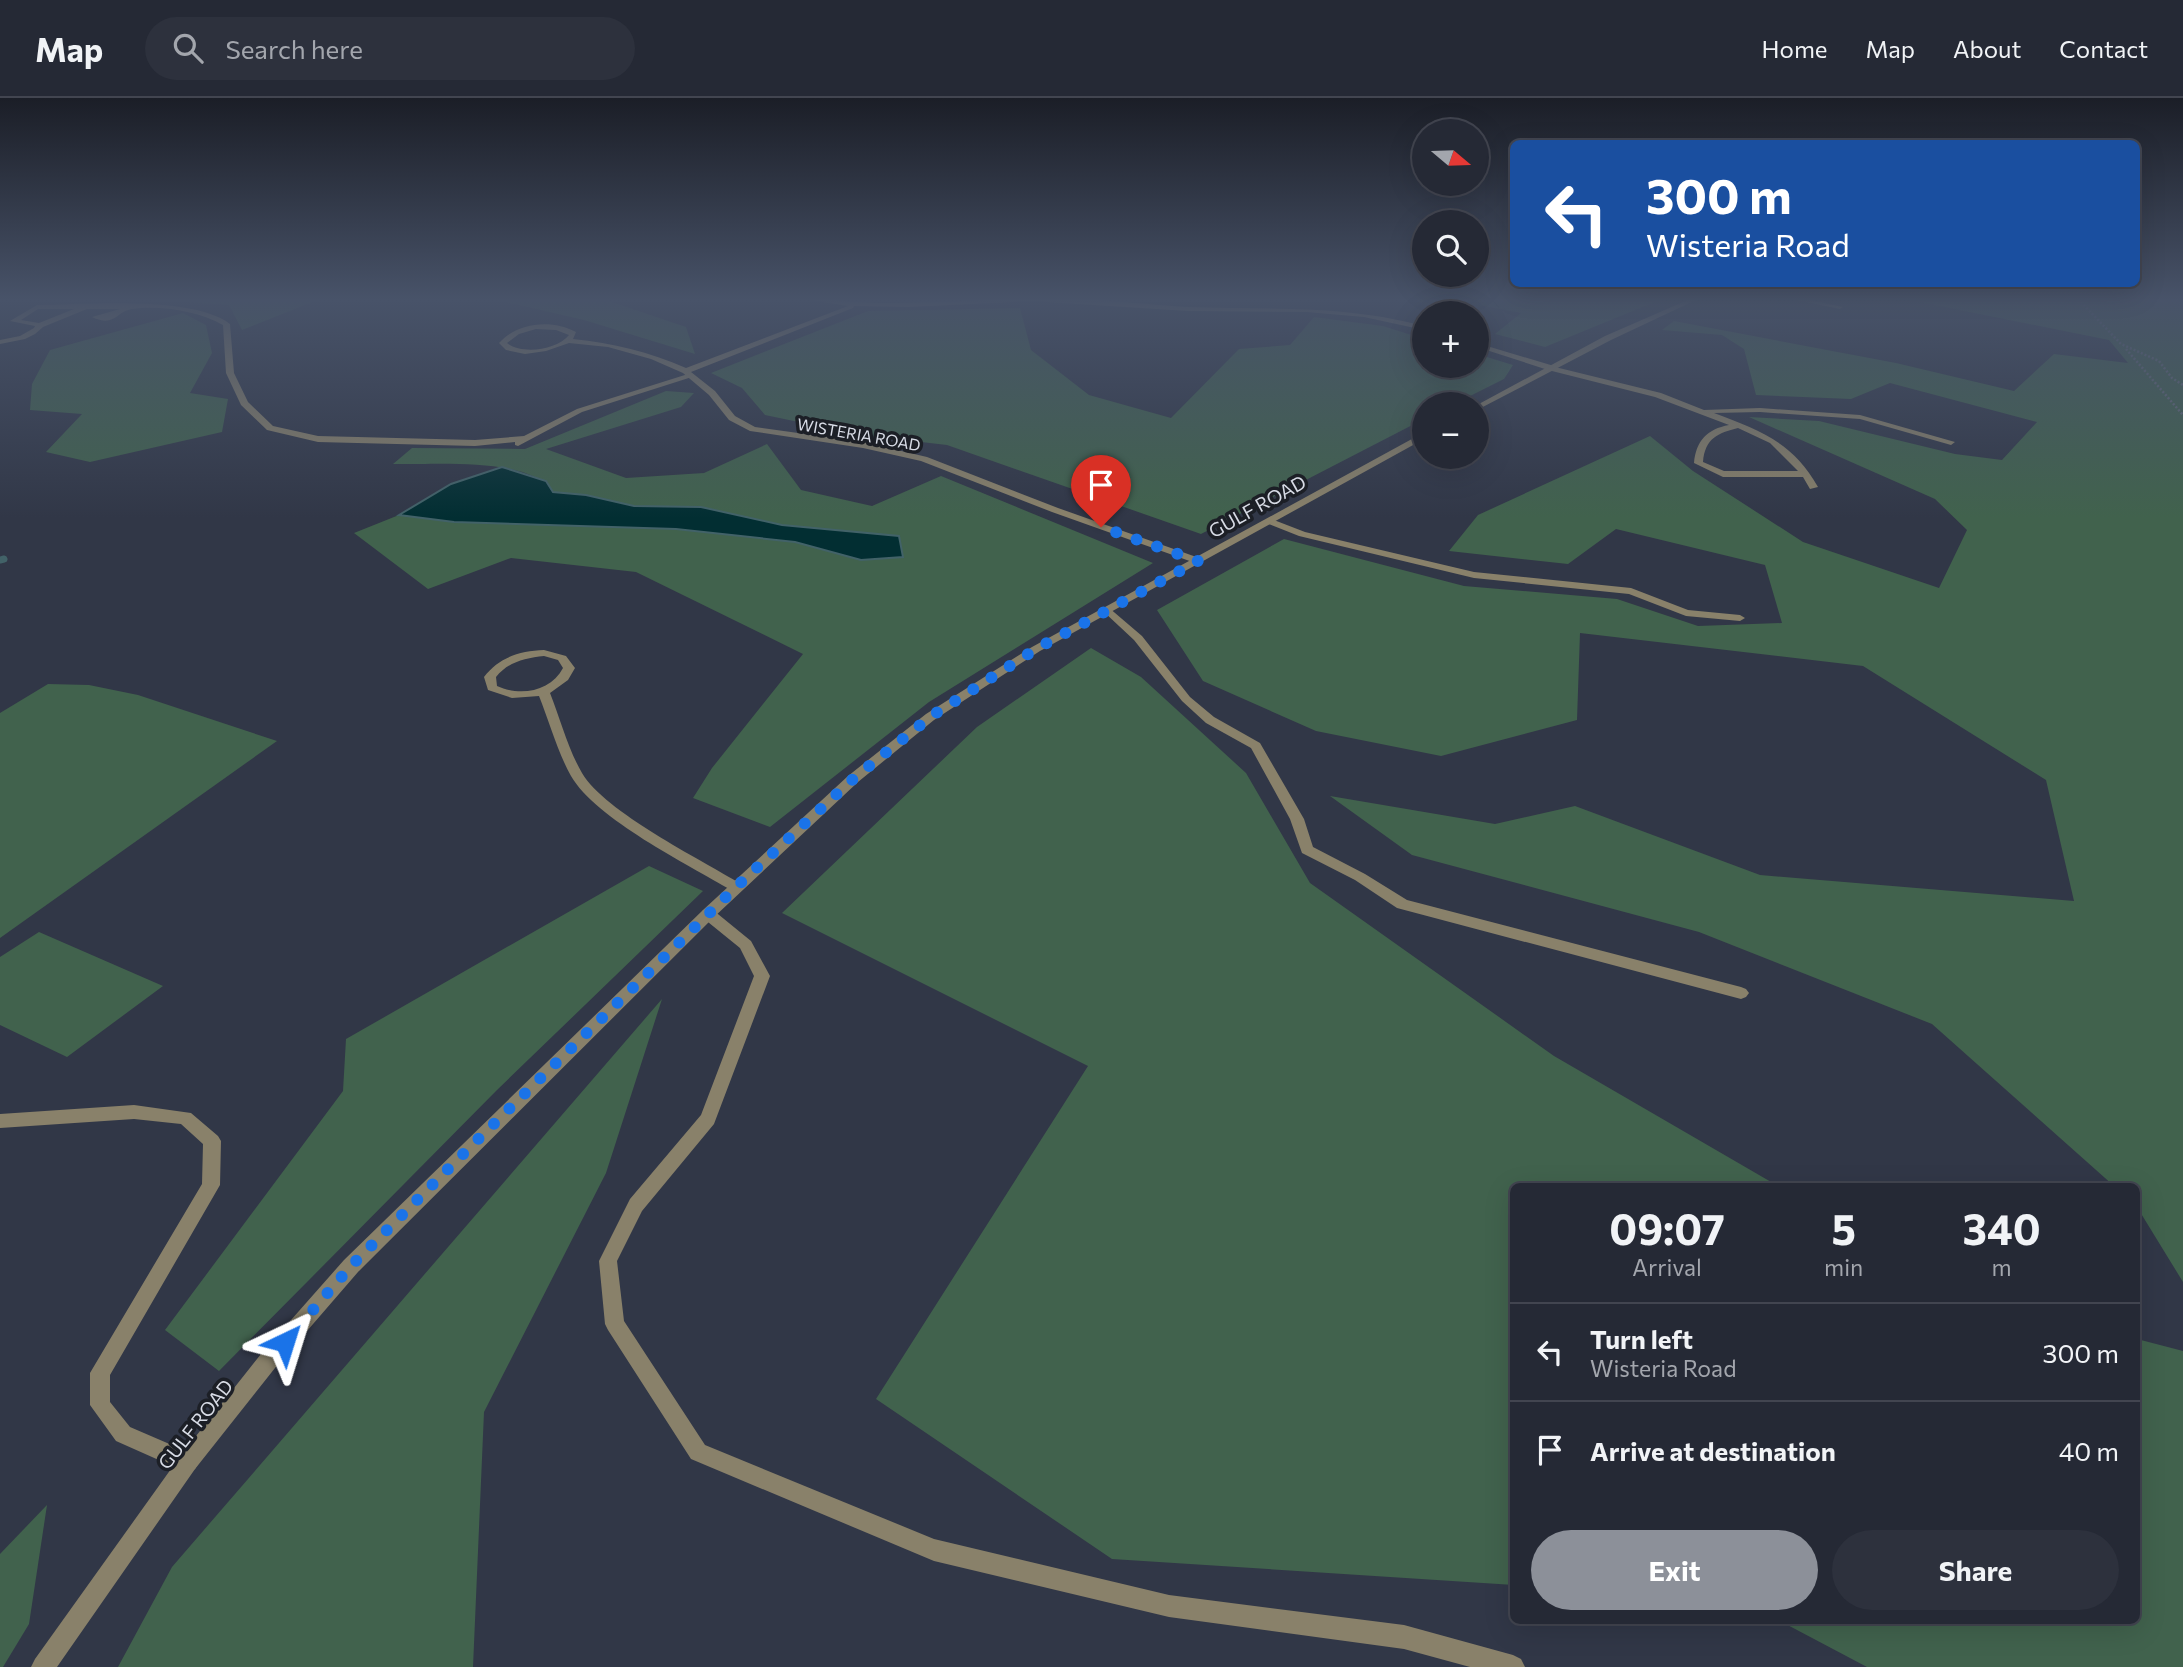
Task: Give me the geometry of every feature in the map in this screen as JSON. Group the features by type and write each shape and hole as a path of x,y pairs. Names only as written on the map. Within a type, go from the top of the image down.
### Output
{"street":[{"path":"230,372 242,400 264,424 286,433 318,439 475,443 521,441 598,404 688,373"},
{"path":"1489,402 1544,372"},
{"path":"1568,372 1658,396 1744,427 1773,441 1806,474 1813,487"},
{"name":"WISTERIA ROAD","path":"688,373 712,393 732,418 753,429 863,445 924,459 1198,561"},
{"path":"1699,411 1760,410 1860,417 1951,442"},
{"path":"1713,416 1717,429"},
{"path":"1744,427 1717,429 1699,450 1698,463 1733,475 1806,474"},
{"name":"GULF ROAD","path":"43,1667 188,1462 268,1361 351,1266 708,914 853,779 930,717 1036,649 1412,443"},
{"path":"1269,521 1302,534 1474,575 1631,591 1686,613 1740,618"},
{"path":"1108,610 1138,638 1186,699 1210,720 1256,746 1297,819 1307,850 1360,877 1402,904 1741,993"},
{"path":"544,653 562,657 569,668 567,674 543,691 519,695 499,692 492,688 490,677 501,665 521,656 544,653"},
{"path":"543,691 577,775 597,799 736,887"},
{"path":"708,914 746,945 762,976 708,1119 636,1205 608,1261 615,1324 698,1452 934,1550 1169,1606 1404,1637 1513,1667"},
{"path":"0,1121 134,1112 185,1118 212,1141 211,1185 100,1373 100,1405 123,1434 188,1462"}],"path":[{"path":"2146,372 2183,415"},
{"path":"2168,372 2183,385"}],"shaded area":[{"path":"38,372 201,372 190,393 228,399 222,432 90,462 46,452 82,414 30,410 32,384"},
{"path":"1060,372 1089,395 1171,418 1216,372 1412,372 1412,378 1489,378 1489,372 1508,372 1504,379 1478,392 1412,392 1412,425 1201,534 947,445 861,435 765,415 742,388 711,373"},
{"path":"1750,372 1935,372 2014,391 2034,372 2183,372 2183,1282 2140,1212 2140,1183 2111,1183 1932,1024 1699,932 1412,855 1330,796 1495,824 1575,806 1760,875 2074,901 2046,780 1863,666 1580,633 1577,720 1441,756 1316,731 1203,681 1157,610 1284,539 1464,586 1617,599 1698,626 1782,623 1765,565 1616,529 1568,564 1449,551 1478,515 1650,436 1693,471 1803,542 1939,588 1967,530 1935,499 1749,417 1819,421 1955,454 2002,460 2037,422 1890,383 1851,399 1756,395"},
{"path":"666,391 694,393 681,407 546,449 626,478 704,473 767,444 801,490 872,506 941,476 1153,563 929,702 770,827 693,798 712,768 803,654 636,572 511,558 428,589 354,533 399,515 454,522 676,529 795,542 861,560 899,536 782,525 701,507 634,506 586,495 553,492 541,481 503,468 455,464 393,464 412,448 525,449"},
{"path":"502,467 546,481 553,492 586,495 634,506 701,507 782,525 899,536 903,557 861,560 795,542 676,529 454,522 399,515 451,484"},
{"path":"1091,648 1141,677 1246,773 1310,883 1554,1056 1773,1183 1510,1183 1510,1585 1112,1559 876,1399 1088,1066 782,913 977,727"},
{"path":"48,684 89,685 138,695 277,741 0,938 0,713"},
{"path":"649,866 703,891 497,1090 219,1371 165,1330 343,1091 346,1039"},
{"path":"39,932 163,986 67,1057 0,1025 0,957"},
{"path":"662,999 606,1173 484,1412 473,1667 118,1667 172,1567"},
{"path":"2140,1340 2183,1351 2183,1667 1867,1667 1786,1624 2140,1624"},
{"path":"47,1505 29,1624 3,1667 0,1667 0,1554"}],"waterway":[{"path":"0,560 4,559"}],"route":[{"path":"285,1342 351,1266 468,1149 736,887 853,779 930,717 1036,649 1198,561 1101,527"}]}
